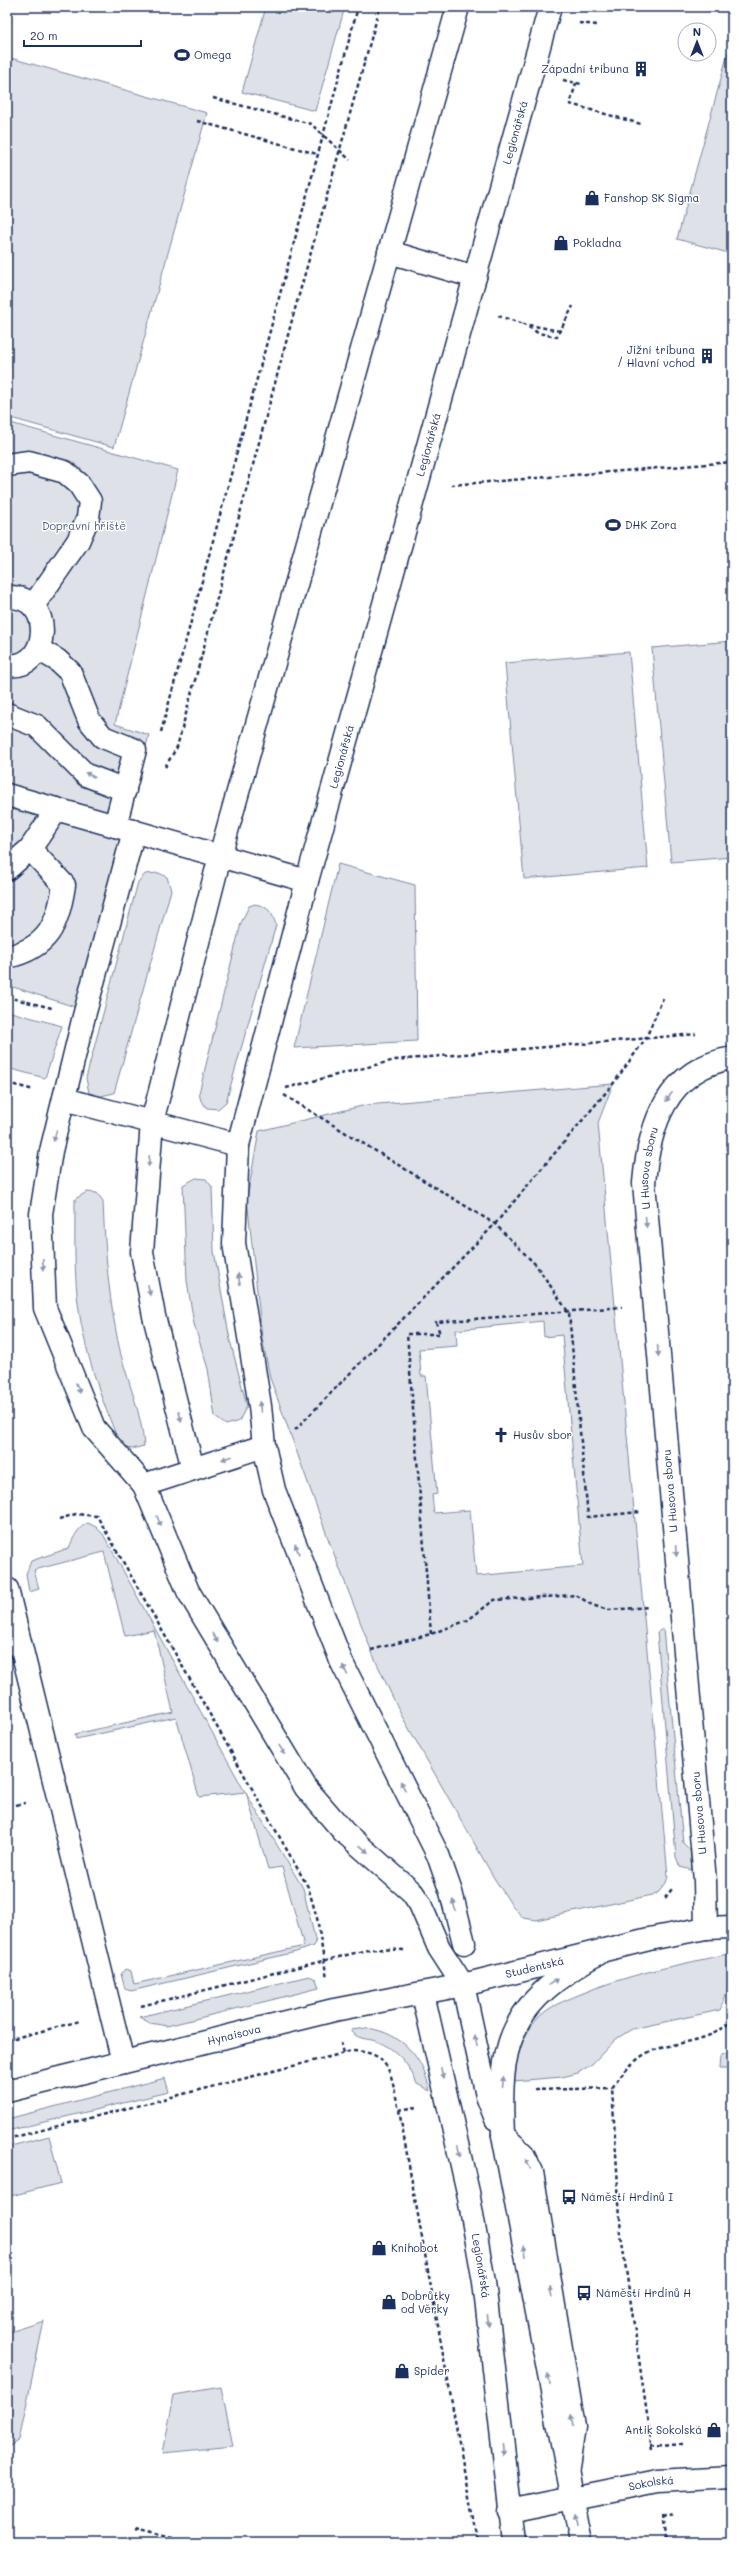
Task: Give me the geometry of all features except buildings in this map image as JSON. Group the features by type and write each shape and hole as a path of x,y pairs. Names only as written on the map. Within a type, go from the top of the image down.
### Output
{"street":[{"path":"193,1469 154,1316 142,1252 152,1122 220,856 458,7"},
{"name":"Legionářská","path":"464,1943 451,1892 438,1855 342,1663 274,1490 264,1446 260,1406 234,1243 238,1145 307,881 550,7"},
{"path":"389,252 475,277"},
{"path":"7,465 29,462 47,465 65,472 79,484 90,501 88,518 78,541 33,606"},
{"path":"7,597 23,600 33,606 40,615 43,627 42,639 38,649 31,657 21,663 7,665"},
{"path":"38,649 57,660 70,672 89,720 103,738 135,750 125,790 125,829 84,1016 51,1151 41,1214 45,1308 94,1428 144,1485 188,1591 306,1788 344,1832 412,1892 420,1904 439,1948 463,1985 487,2096 503,2135 580,2542"},
{"path":"7,714 37,726 86,775 125,790"},
{"path":"7,795 307,881"},
{"path":"7,869 30,849 57,809"},
{"path":"7,957 26,953 45,938 53,926 62,900 64,885 30,849"},
{"name":"U Husova sboru","path":"706,1928 705,1881 682,1611 653,1304 644,1183 647,1157 654,1124 664,1104 682,1080 696,1069 717,1060 732,1058"},
{"path":"64,1099 238,1145"},
{"path":"144,1485 264,1446"},
{"path":"7,1589 123,2062"},
{"name":"Studentská","path":"463,1985 706,1928 732,1927"},
{"name":"Studentská","path":"503,2135 502,2093 504,2065 509,2038 525,2010 537,1995 550,1984 587,1959 607,1950"},
{"name":"Hynaisova","path":"7,2091 334,2010 423,1994 463,1985"},
{"name":"Legionářská","path":"423,1994 466,2185 484,2282 509,2511 514,2542"},
{"name":"Sokolská","path":"509,2511 657,2481 732,2477"}],"path":[{"path":"161,733 358,7"},
{"path":"162,772 177,747 339,150 380,7"},
{"path":"573,22 597,25"},
{"path":"576,83 570,104 641,124"},
{"path":"213,98 311,124 350,160"},
{"path":"197,121 317,154"},
{"path":"560,331 524,324 549,336 557,337 573,306"},
{"path":"417,486 472,484 732,462"},
{"path":"7,997 54,1009"},
{"path":"264,1446 291,1434 495,1224 613,1084 646,1038 663,998"},
{"path":"276,1091 395,1060 701,1033"},
{"path":"254,1087 276,1091 495,1224 536,1265 569,1313 588,1517 641,1512"},
{"path":"431,1634 407,1334 440,1334 436,1322 569,1313 653,1304"},
{"path":"58,1519 76,1514 97,1516 308,1887 324,1960 328,1986"},
{"path":"371,1650 431,1634 468,1620 494,1600 576,1595 592,1605 608,1610 649,1608 682,1611"},
{"path":"7,2040 371,1949 424,1951 439,1948"},
{"path":"651,2444 622,2235 612,2088 625,2069 649,2053 716,2033 732,2020"},
{"path":"7,2139 348,2052 368,2052 377,2055 385,2062 390,2072 399,2110 477,2542"},
{"path":"525,2090 612,2088"},
{"path":"662,2516 666,2542"},
{"path":"136,2528 173,2537"}],"green space":[{"path":"266,7 345,7 315,111 242,92"},
{"path":"732,38 732,254 677,239"},
{"path":"7,57 207,113 114,447 7,417"},
{"name":"Dopravní hřiště","path":"7,422 178,470 115,724 149,735 78,1008 7,985"},
{"path":"732,641 732,857 671,862 652,648"},
{"path":"629,652 648,868 524,879 505,663"},
{"path":"338,864 415,885 417,1041 294,1048"},
{"path":"159,873 167,877 171,890 114,1093 101,1096 89,1093 86,1078 138,882 145,874"},
{"path":"255,904 264,907 269,911 276,925 226,1102 218,1109 207,1108 201,1101 199,1093 241,923 249,906"},
{"path":"7,1011 62,1026 45,1078 7,1068"},
{"path":"613,1084 598,1123 668,1876 666,1883 657,1894 536,1920 523,1918 511,1904 494,1878 399,1711 373,1655 329,1541 270,1378 262,1337 247,1199 259,1131 366,1105","holes":["543,1321 544,1337 562,1335 583,1566 476,1576 470,1510 434,1513 432,1495 437,1494 426,1376 421,1376 419,1349 457,1346 456,1330"]},
{"path":"196,1178 206,1179 212,1187 214,1251 230,1340 247,1406 239,1421 226,1425 215,1417 208,1369 194,1324 187,1281 183,1185"},
{"path":"87,1192 97,1193 103,1201 106,1259 113,1317 121,1355 138,1411 143,1434 144,1446 132,1449 121,1447 93,1372 83,1333 75,1270 75,1199"},
{"path":"88,1523 96,1527 103,1534 245,1792 199,1797 176,1717 76,1739 75,1734 173,1712 154,1630 125,1636 104,1552 34,1570 39,1589 29,1592 26,1574 31,1561 69,1548 79,1530"},
{"path":"663,1629 683,1843 690,1850 692,1870 680,1867 676,1857 657,1632"},
{"path":"247,1795 303,1888 316,1943 314,1946 296,1952 131,1991 125,1989 121,1974 125,1969 131,1971 134,1984 304,1946 282,1867 268,1869"},
{"path":"732,1953 732,1979 720,2010 632,2029 616,2039 592,2064 578,2073 562,2077 514,2081 518,2054 525,2037 535,2021 553,2006 595,1988 633,1976"},
{"path":"309,1976 316,1979 319,1988 167,2026 150,2023 139,2017"},
{"path":"367,2028 391,2035 409,2049 416,2057 422,2068 430,2091 417,2084 406,2064 390,2048 376,2041 356,2036 351,2030"},
{"path":"732,2051 732,2069 719,2069 720,2056"},
{"path":"165,2078 169,2092 7,2131 7,2119"},
{"path":"49,2136 61,2183 7,2197 7,2147"},
{"path":"44,2321 19,2440 7,2448 7,2333"},
{"path":"221,2387 233,2446 163,2453 174,2395"}],"place":[{"name":"Omega","path":"182,55"},
{"name":"Západní tribuna","path":"641,69"},
{"name":"Fanshop SK Sigma","path":"592,198"},
{"name":"Pokladna","path":"561,243"},
{"name":"Jižní tribuna / Hlavní vchod","path":"707,356"},
{"name":"DHK Zora","path":"613,525"},
{"name":"Husův sbor","path":"501,1435"},
{"name":"Náměstí Hrdinů I","path":"569,2197"},
{"name":"Knihobot","path":"379,2248"},
{"name":"Náměstí Hrdinů H","path":"584,2293"},
{"name":"Dobrůtky od Věrky","path":"389,2302"},
{"name":"Spider","path":"402,2371"},
{"name":"Antik Sokolská","path":"714,2430"}]}
